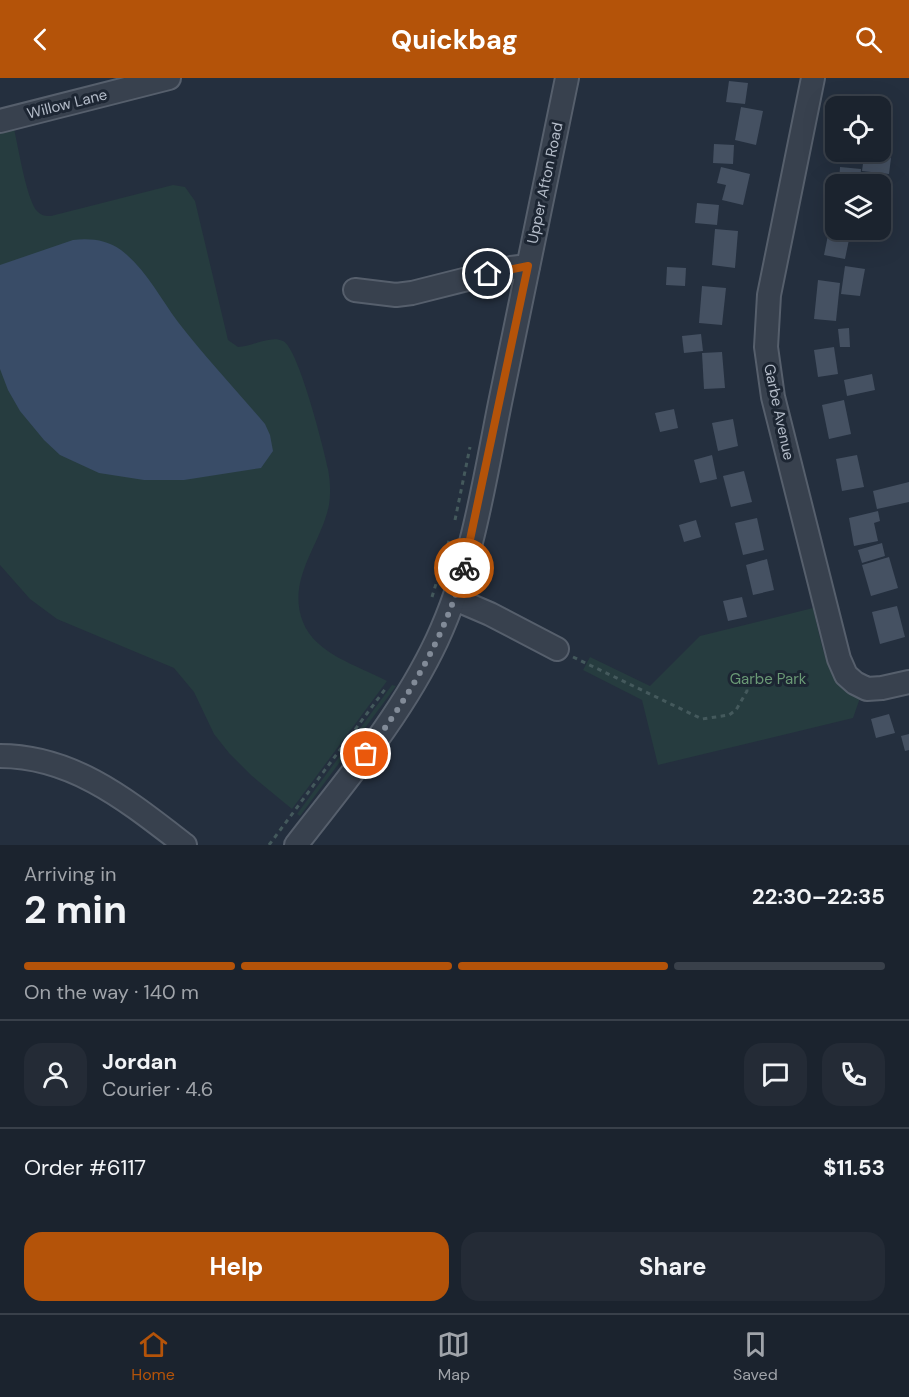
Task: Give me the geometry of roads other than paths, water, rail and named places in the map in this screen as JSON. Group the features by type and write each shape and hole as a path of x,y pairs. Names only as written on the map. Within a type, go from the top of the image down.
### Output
{"street":[{"name":"Willow Lane","path":"0,121 169,78"},
{"name":"Upper Afton Road","path":"296,845 409,693 430,655 455,599 481,496 567,78"},
{"name":"Garbe Avenue","path":"813,78 769,295 766,331 768,371 825,607 839,659 846,675 855,683 867,688 882,688 909,682"},
{"path":"355,290 396,295 412,293 507,269 528,266"},
{"path":"455,599 558,649"},
{"path":"0,756 33,759 75,771 107,786 185,845"}],"water":[{"path":"73,240 92,240 110,244 121,250 145,275 171,313 265,424 273,451 261,468 184,480 144,480 99,473 60,455 20,411 8,390 0,369 0,265"}],"park label":[{"name":"Garbe Park","path":"768,679"}]}
